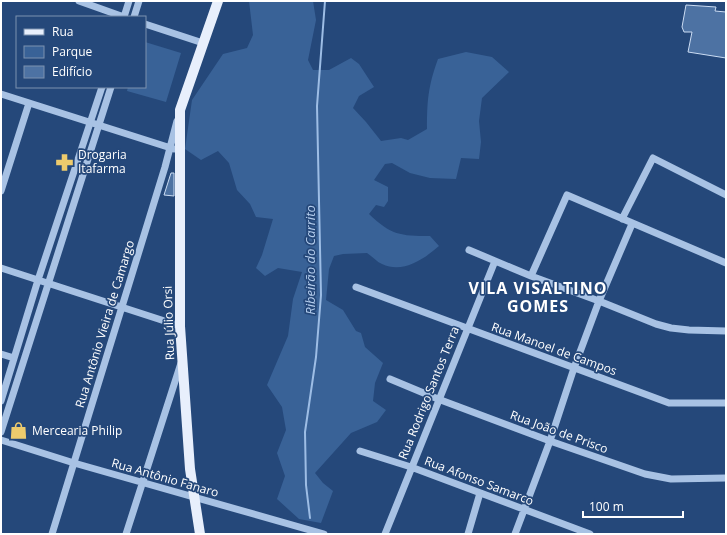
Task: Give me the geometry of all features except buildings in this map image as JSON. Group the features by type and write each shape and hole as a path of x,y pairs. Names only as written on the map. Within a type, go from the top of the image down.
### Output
{"main road":[{"name":"Rua Júlio Orsi","path":"200,534 190,469 180,326 180,110 218,1"}],"street":[{"path":"80,1 121,16"},
{"path":"124,16 129,1"},
{"path":"134,16 139,1"},
{"path":"146,24 203,42"},
{"path":"1,401 38,280 102,88"},
{"path":"1,432 111,88"},
{"path":"1,94 170,148 181,155"},
{"path":"1,192 29,103"},
{"name":"Rua Antônio Vieira de Camargo","path":"52,534 165,167 180,110"},
{"path":"165,167 170,160 181,155"},
{"path":"622,219 653,158 726,194"},
{"path":"530,276 567,195 726,263"},
{"path":"515,534 550,441 574,368 599,301 632,224"},
{"path":"469,250 530,276 599,301 656,324 671,328 726,331"},
{"name":"Rua Rodrigo Santos Terra","path":"384,534 495,261"},
{"path":"1,268 180,326"},
{"name":"Rua Manoel de Campos","path":"356,287 669,402 726,402"},
{"path":"1,354 14,358"},
{"path":"126,534 183,358"},
{"name":"Rua João de Prisco","path":"390,379 438,399 550,441 638,471 671,479 726,478"},
{"name":"Rua Antônio Fanaro","path":"1,440 74,464 324,534"},
{"name":"Rua Afonso Samarco","path":"360,450 411,467 590,534"},
{"path":"468,534 480,493"}],"green space":[{"path":"249,1 313,1 316,20 308,60 313,70 329,70 351,58 359,64 374,87 359,96 353,108 381,141 401,138 408,140 427,129 429,94 438,59 466,52 492,57 509,72 482,98 479,121 481,142 479,159 461,158 456,179 430,178 410,173 392,163 385,164 374,180 388,187 388,201 384,207 376,205 369,214 396,233 411,236 430,236 439,246 427,256 413,264 398,267 390,267 382,264 367,253 334,256 329,269 326,300 343,310 356,331 361,333 365,347 383,363 375,383 373,401 386,410 377,422 351,433 315,473 323,483 333,491 321,523 299,519 277,499 285,476 277,453 286,430 282,407 267,385 288,336 293,299 302,272 278,268 265,276 256,268 262,255 273,219 256,217 250,204 237,190 229,163 218,151 201,160 185,149 192,100 223,54 247,48 253,35"},
{"path":"146,42 181,53 166,102 127,91 128,88 146,88"}],"waterway":[{"name":"Ribeirão do Carrito","path":"310,518 306,485 305,432 316,357 321,295 317,106 325,1"}],"place":[{"name":"Drogaria Itafarma","path":"65,162"},
{"name":"Mercearia Philip","path":"19,431"}],"district":[{"name":"VILA VISALTINO GOMES","path":"538,297"}]}
